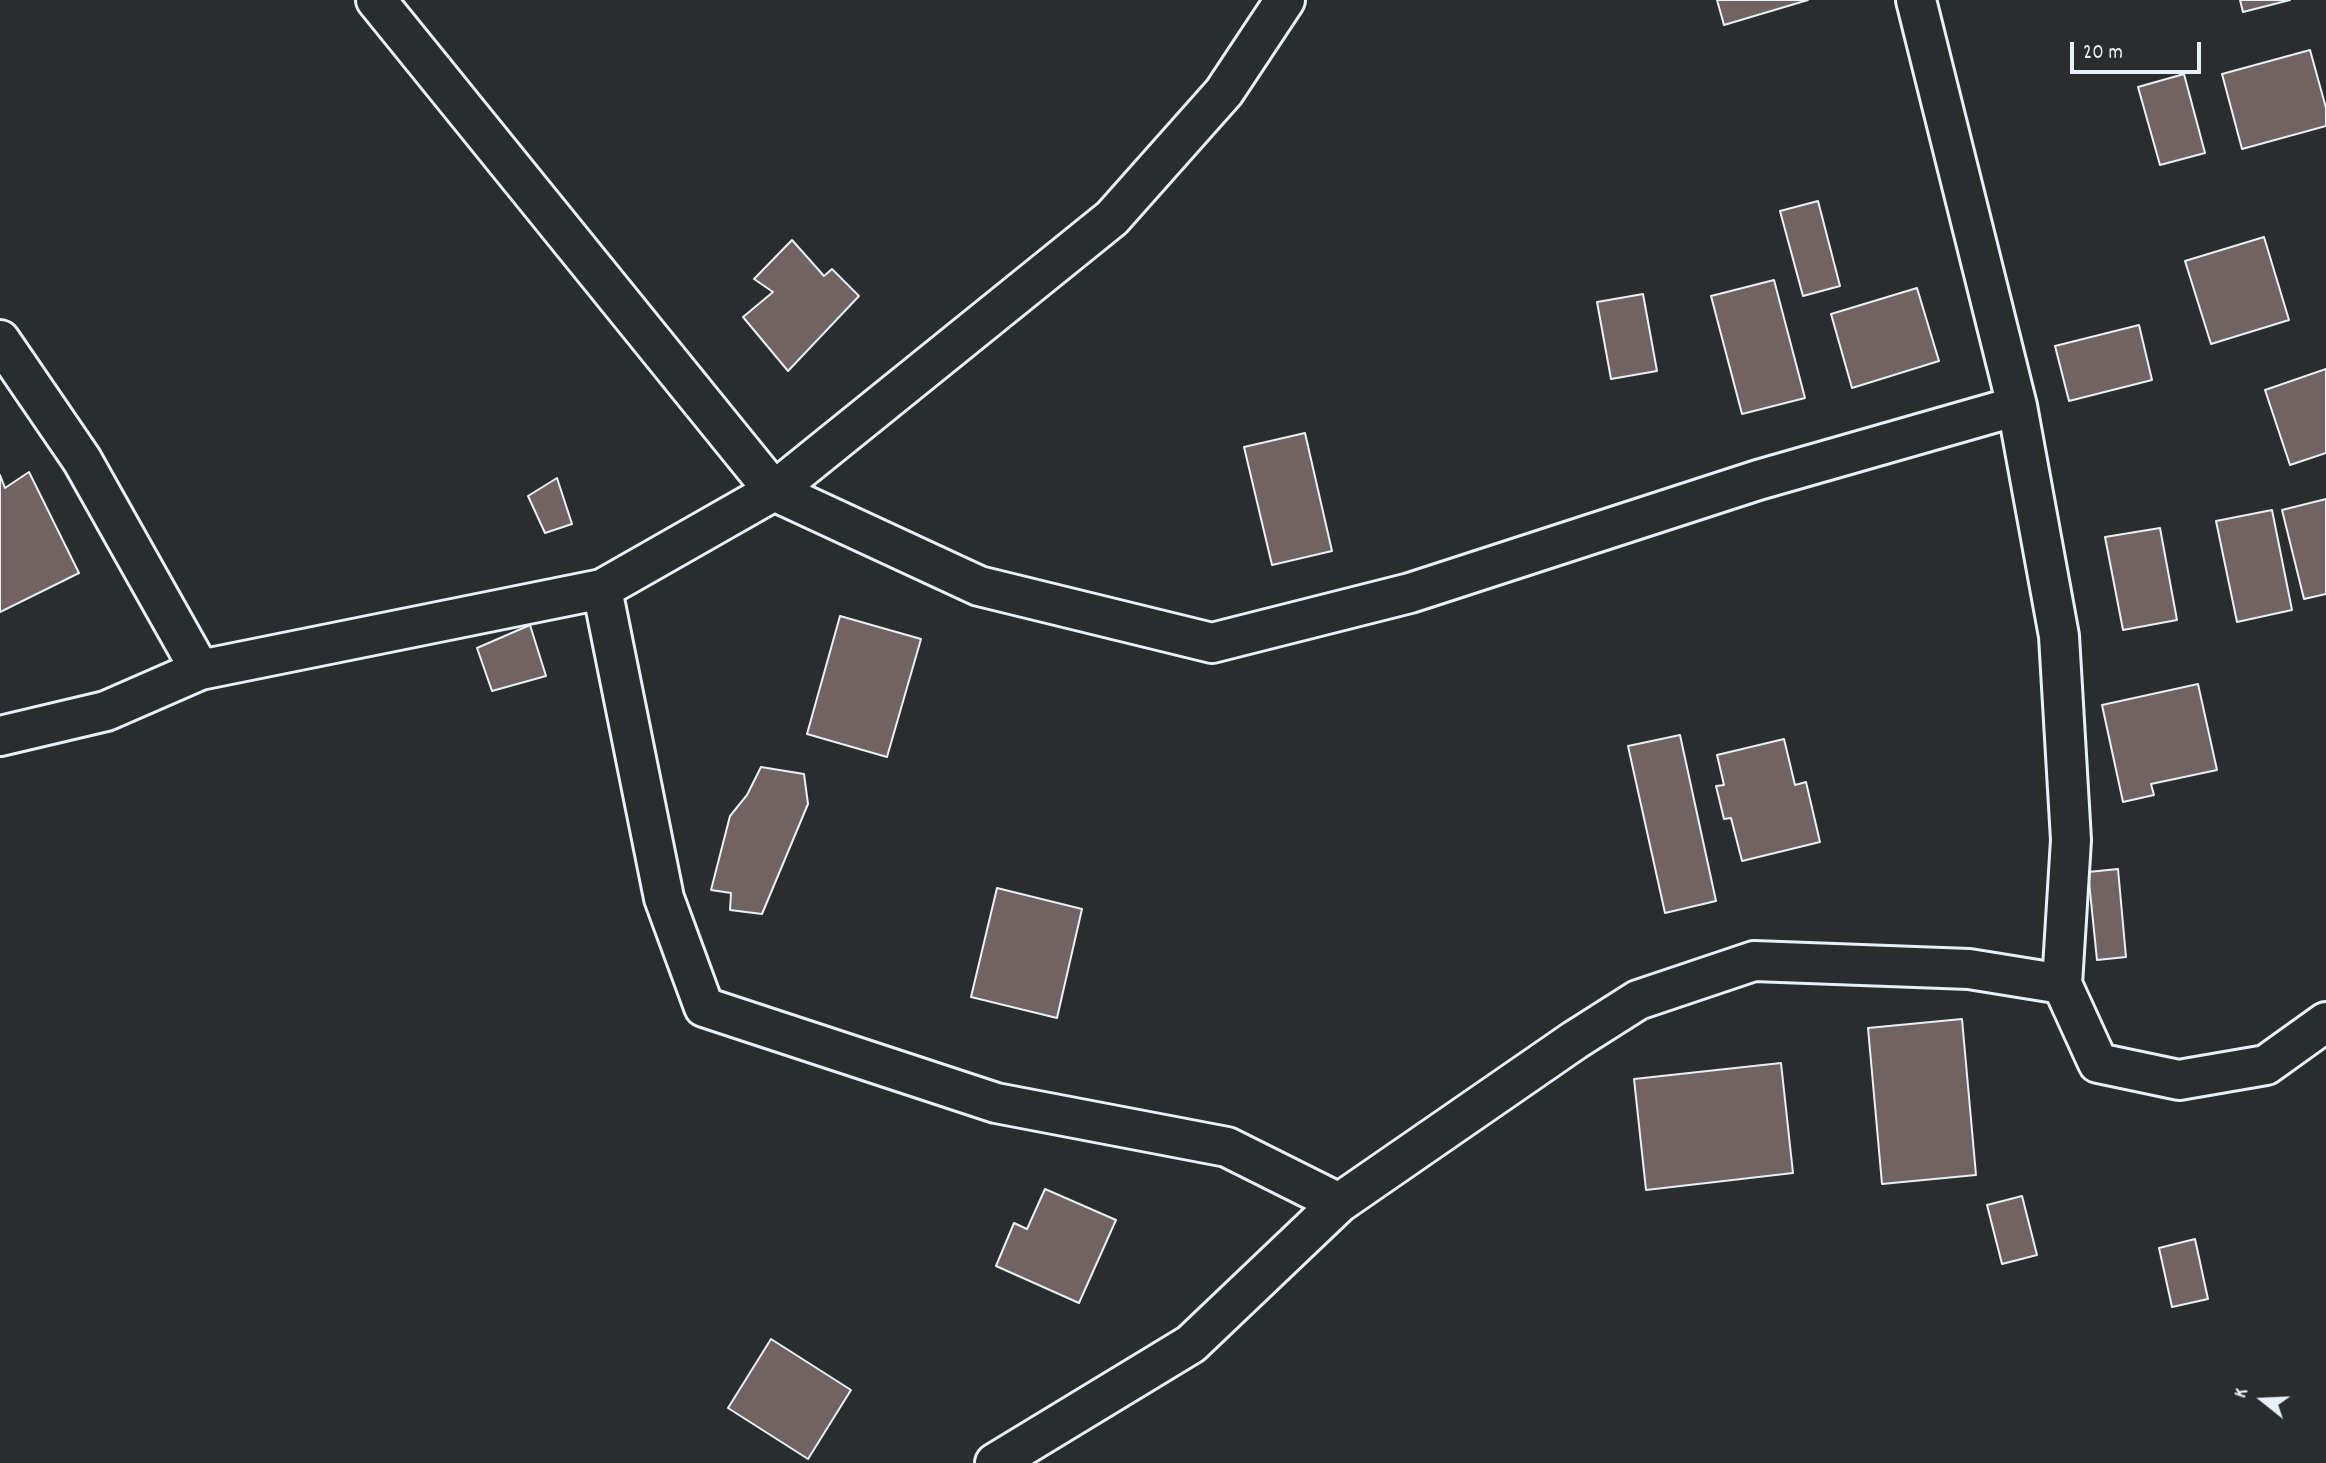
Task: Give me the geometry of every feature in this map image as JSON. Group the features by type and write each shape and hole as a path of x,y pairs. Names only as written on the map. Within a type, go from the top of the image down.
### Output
{"street":[{"path":"376,0 774,491 979,586 1212,643 1410,593 1758,480 2017,406"},
{"path":"0,736 106,711 200,670 602,589 774,491 1112,218 1224,92 1285,0"},
{"path":"1916,0 2017,406 2059,636 2071,840 2062,984 2098,1063 2179,1080 2266,1065 2326,1022"},
{"path":"0,340 82,460 200,670"},
{"path":"602,589 664,898 704,1007 996,1103 1227,1147 1339,1202"},
{"path":"995,1463 1191,1344 1339,1202 1575,1040 1638,1000 1754,961 1969,969 2062,984"}],"building":[{"path":"1717,0 1808,0 1724,25"},
{"path":"2240,0 2290,0 2243,12"},
{"path":"2310,50 2326,108 2326,126 2242,149 2222,74"},
{"path":"2184,74 2205,153 2160,165 2138,87"},
{"path":"1818,201 1840,286 1803,296 1780,211"},
{"path":"2264,237 2289,320 2211,344 2185,261"},
{"path":"792,240 824,276 832,269 859,296 788,371 743,317 773,292 754,279"},
{"path":"1774,280 1805,398 1742,414 1711,296"},
{"path":"1917,288 1939,361 1852,388 1831,314"},
{"path":"1643,294 1657,371 1611,379 1597,302"},
{"path":"2139,325 2152,380 2069,401 2055,346"},
{"path":"2326,369 2326,453 2290,465 2265,390"},
{"path":"1305,433 1332,551 1272,565 1244,447"},
{"path":"29,472 79,573 0,612 0,475 5,488"},
{"path":"557,478 572,524 545,533 528,496"},
{"path":"2326,499 2326,594 2304,599 2282,510"},
{"path":"2272,510 2292,610 2237,622 2216,521"},
{"path":"2160,528 2177,620 2123,630 2105,537"},
{"path":"840,616 921,639 887,757 807,734"},
{"path":"530,625 546,676 492,691 477,648"},
{"path":"2198,684 2217,770 2151,784 2154,795 2123,802 2102,705"},
{"path":"1680,735 1716,901 1665,913 1628,746"},
{"path":"1784,739 1795,785 1806,782 1820,842 1742,861 1731,818 1724,819 1716,786 1724,785 1717,755"},
{"path":"761,767 804,774 808,804 762,914 730,910 731,893 711,890 730,816 747,795"},
{"path":"2118,869 2126,957 2097,960 2088,872"},
{"path":"997,888 1082,909 1057,1018 971,997"},
{"path":"1962,1019 1976,1175 1882,1184 1868,1028"},
{"path":"1781,1063 1793,1173 1646,1190 1634,1079"},
{"path":"1045,1189 1116,1220 1079,1303 996,1266 1014,1223 1027,1229"},
{"path":"2022,1196 2037,1255 2002,1264 1987,1205"},
{"path":"2195,1239 2208,1299 2172,1307 2159,1248"},
{"path":"771,1339 851,1390 808,1459 728,1408"}]}
